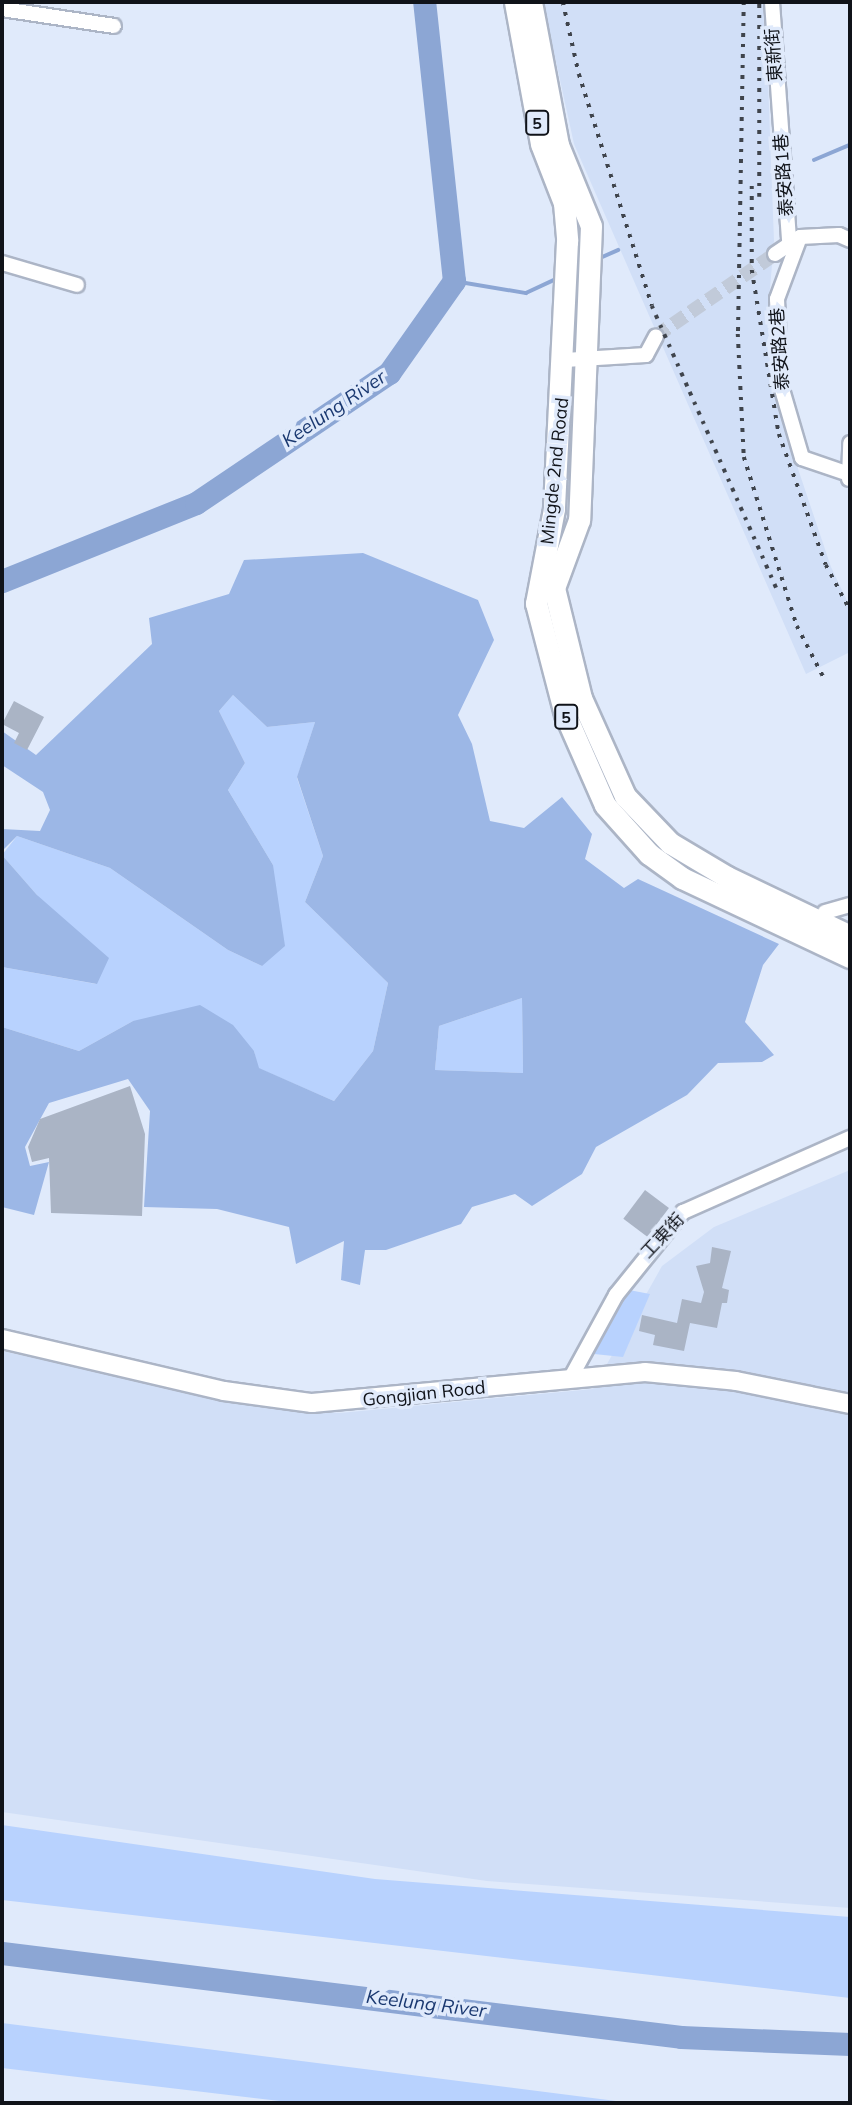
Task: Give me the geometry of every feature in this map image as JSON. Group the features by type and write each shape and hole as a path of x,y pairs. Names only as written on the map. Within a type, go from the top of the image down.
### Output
{"main road":[{"name":"Mingde 2nd Road","path":"514,2 541,144 564,204 567,241 563,334 574,360 579,520 554,588 581,698 603,754 625,796 670,843 850,936"},
{"name":"Mingde 2nd Road","path":"531,2 558,145 592,226 587,326 574,360 552,535 536,603 565,715 589,775 623,829 682,878 850,957"}],"street":[{"name":"東新街","path":"772,2 779,109"},
{"path":"2,9 114,26"},
{"name":"泰安路1巷","path":"779,109 794,239"},
{"path":"775,254 794,239 839,235 850,240"},
{"name":"泰安路2巷","path":"794,239 777,299 780,386 803,458 848,477"},
{"path":"2,264 77,285"},
{"path":"574,360 646,355 656,336"},
{"path":"848,477 850,443"},
{"path":"825,912 850,905"},
{"name":"工東街","path":"570,1379 616,1295 682,1212 850,1138"},
{"name":"Gongjian Road","path":"2,1339 224,1391 312,1403 570,1379 668,1373 850,1404"}],"shaded area":[{"path":"543,2 765,2 774,241 769,300 786,433 831,567 850,607 850,652 806,674 574,144"},
{"path":"363,553 478,600 494,640 458,715 472,744 490,821 524,828 562,797 592,834 585,859 624,888 638,879 779,944 763,965 745,1022 774,1055 762,1062 718,1063 687,1095 596,1147 582,1174 532,1206 515,1194 472,1207 461,1224 386,1250 365,1250 360,1285 341,1280 344,1241 296,1264 289,1227 217,1209 144,1207 150,1111 128,1079 49,1103 25,1147 30,1166 49,1162 34,1215 2,1207 2,1027 79,1051 133,1021 200,1005 233,1025 254,1051 259,1068 334,1101 373,1051 388,983 305,902 323,856 297,777 315,722 267,727 233,695 219,711 245,763 228,790 273,865 285,946 262,966 228,950 110,868 17,836 2,851 2,829 40,831 50,810 43,792 2,765 2,731 36,755 152,644 149,618 229,594 244,560","holes":["522,998 523,1073 435,1070 439,1026"]},
{"path":"233,695 267,727 315,722 297,778 323,856 305,902 388,983 373,1051 334,1101 258,1068 254,1051 133,1021 79,1051 2,1027 2,967 96,984 37,895 2,855 17,836 110,868 228,950 262,966 273,865 228,790 245,763 219,711"},
{"path":"2,855 37,895 109,958 97,984 2,967"},
{"path":"522,998 523,1073 435,1070 439,1026"},
{"path":"850,1170 850,1908 487,1881 2,1812 2,1351 257,1407 340,1413 593,1389 662,1266 714,1227"},
{"path":"629,1290 650,1294 623,1357 594,1354"},
{"path":"2,1825 375,1879 850,1917 850,1998 2,1900"},
{"path":"2,2023 616,2101 653,2103 297,2103 2,2068"}],"building":[{"path":"14,701 44,717 27,750 14,743 19,733 2,724"},
{"path":"130,1086 145,1134 142,1216 51,1213 49,1158 32,1162 28,1147 40,1119"},
{"path":"645,1190 669,1208 647,1237 623,1219"},
{"path":"712,1247 731,1251 722,1288 729,1290 727,1303 722,1303 717,1328 690,1323 684,1351 653,1345 655,1335 639,1331 642,1315 677,1323 682,1299 701,1303 704,1292 696,1266 710,1263"}],"waterway":[{"name":"Keelung River","path":"2,581 196,503 389,373 454,281 424,2"},
{"path":"814,160 850,145"},
{"path":"598,259 618,250"},
{"path":"454,281 526,293 556,279"},
{"name":"Keelung River","path":"2,1953 681,2037 850,2044"}],"tunnel":[{"path":"656,336 775,254"}],"railway":[{"path":"563,2 579,74 652,306 777,589"},
{"path":"744,2 738,334 744,457 797,626 825,680"},
{"path":"759,2 759,197"},
{"path":"752,186 752,270 779,434 826,565 850,610"}]}
